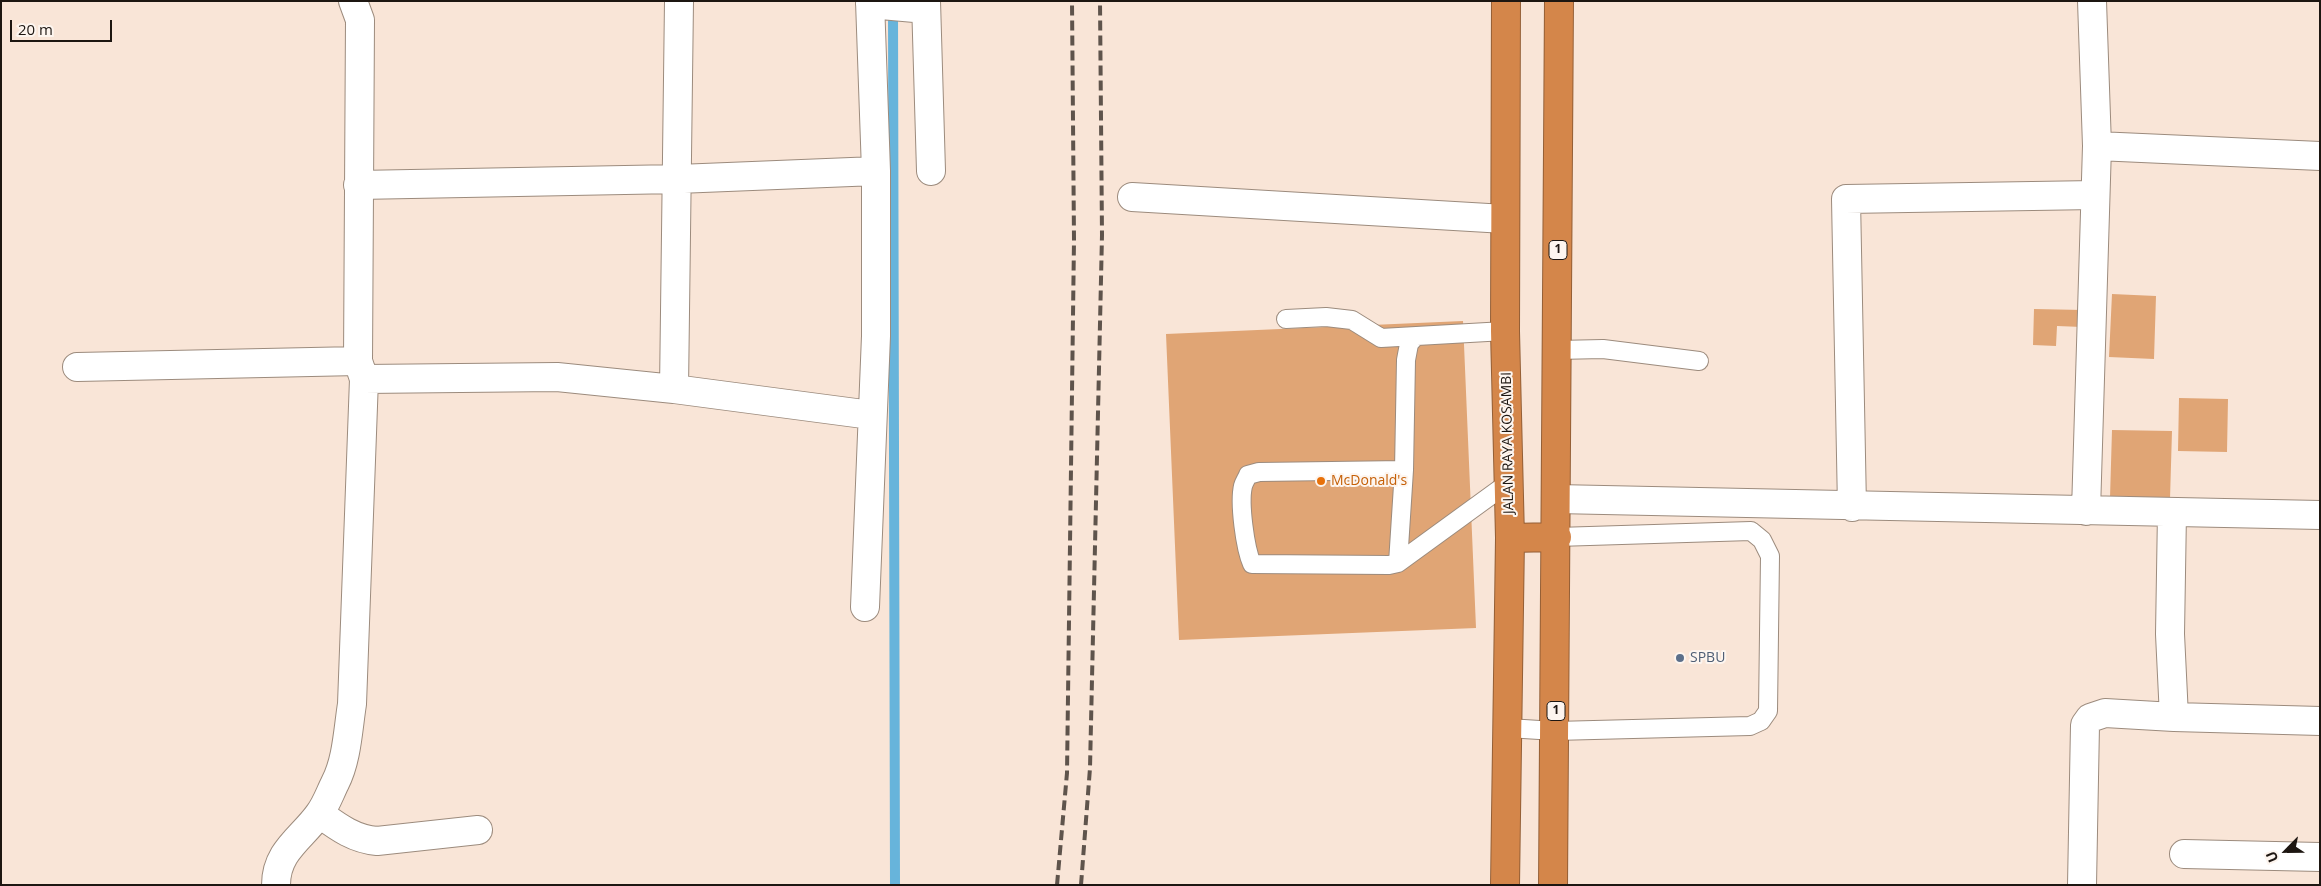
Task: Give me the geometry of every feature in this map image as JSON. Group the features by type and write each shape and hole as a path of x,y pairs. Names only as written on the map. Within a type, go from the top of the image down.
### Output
{"highway":[{"name":"JALAN RAYA KOSAMBI","path":"1505,885 1510,538 1505,331 1506,1"},
{"name":"1","path":"1553,885 1556,731 1559,1"},
{"path":"1510,538 1557,537"}],"street":[{"path":"276,885 276,874 292,842 320,814 337,781 346,747 352,704 361,370 358,185 360,20 354,1"},
{"path":"674,389 679,1"},
{"path":"2086,511 2097,146 2092,1"},
{"path":"865,607 871,415 876,336 874,3 921,6 931,171"},
{"path":"2097,146 2320,156"},
{"path":"358,185 678,179 876,170"},
{"path":"1852,506 1846,199 2095,195"},
{"path":"1132,197 1505,219"},
{"path":"77,367 361,370 557,377 674,389 871,415"},
{"path":"1556,499 1683,500 1852,506 2320,515"},
{"path":"2172,512 2170,634 2174,717"},
{"path":"2082,885 2086,725 2090,718 2105,713 2320,721"},
{"path":"320,814 338,828 363,839 370,840 478,830"},
{"path":"2184,854 2320,857"}],"lane":[{"path":"1286,319 1326,317 1352,320 1381,338 1415,338 1505,331"},
{"path":"1398,563 1404,470 1406,360 1409,344 1415,338"},
{"path":"1557,350 1603,349 1699,361"},
{"path":"1404,470 1259,472 1248,475 1243,486 1246,551 1252,564 1389,565 1398,563 1508,483"},
{"path":"1508,728 1556,731 1750,726 1761,721 1768,711 1770,556 1762,540 1751,531 1557,537"}],"building":[{"path":"2112,294 2156,296 2154,359 2109,357"},
{"path":"2034,309 2083,310 2082,327 2057,326 2056,346 2033,345"},
{"name":"McDonald's","path":"1463,321 1476,628 1179,640 1166,334"},
{"path":"2179,398 2228,399 2227,452 2178,451"},
{"path":"2112,430 2172,431 2170,499 2110,498"}],"waterway":[{"path":"893,8 895,885"}],"railway":[{"path":"1057,885 1067,773 1074,240 1072,1"},
{"path":"1081,885 1090,768 1102,235 1100,1"}],"place":[{"name":"McDonald's","path":"1321,481"},
{"name":"SPBU","path":"1680,658"}]}
